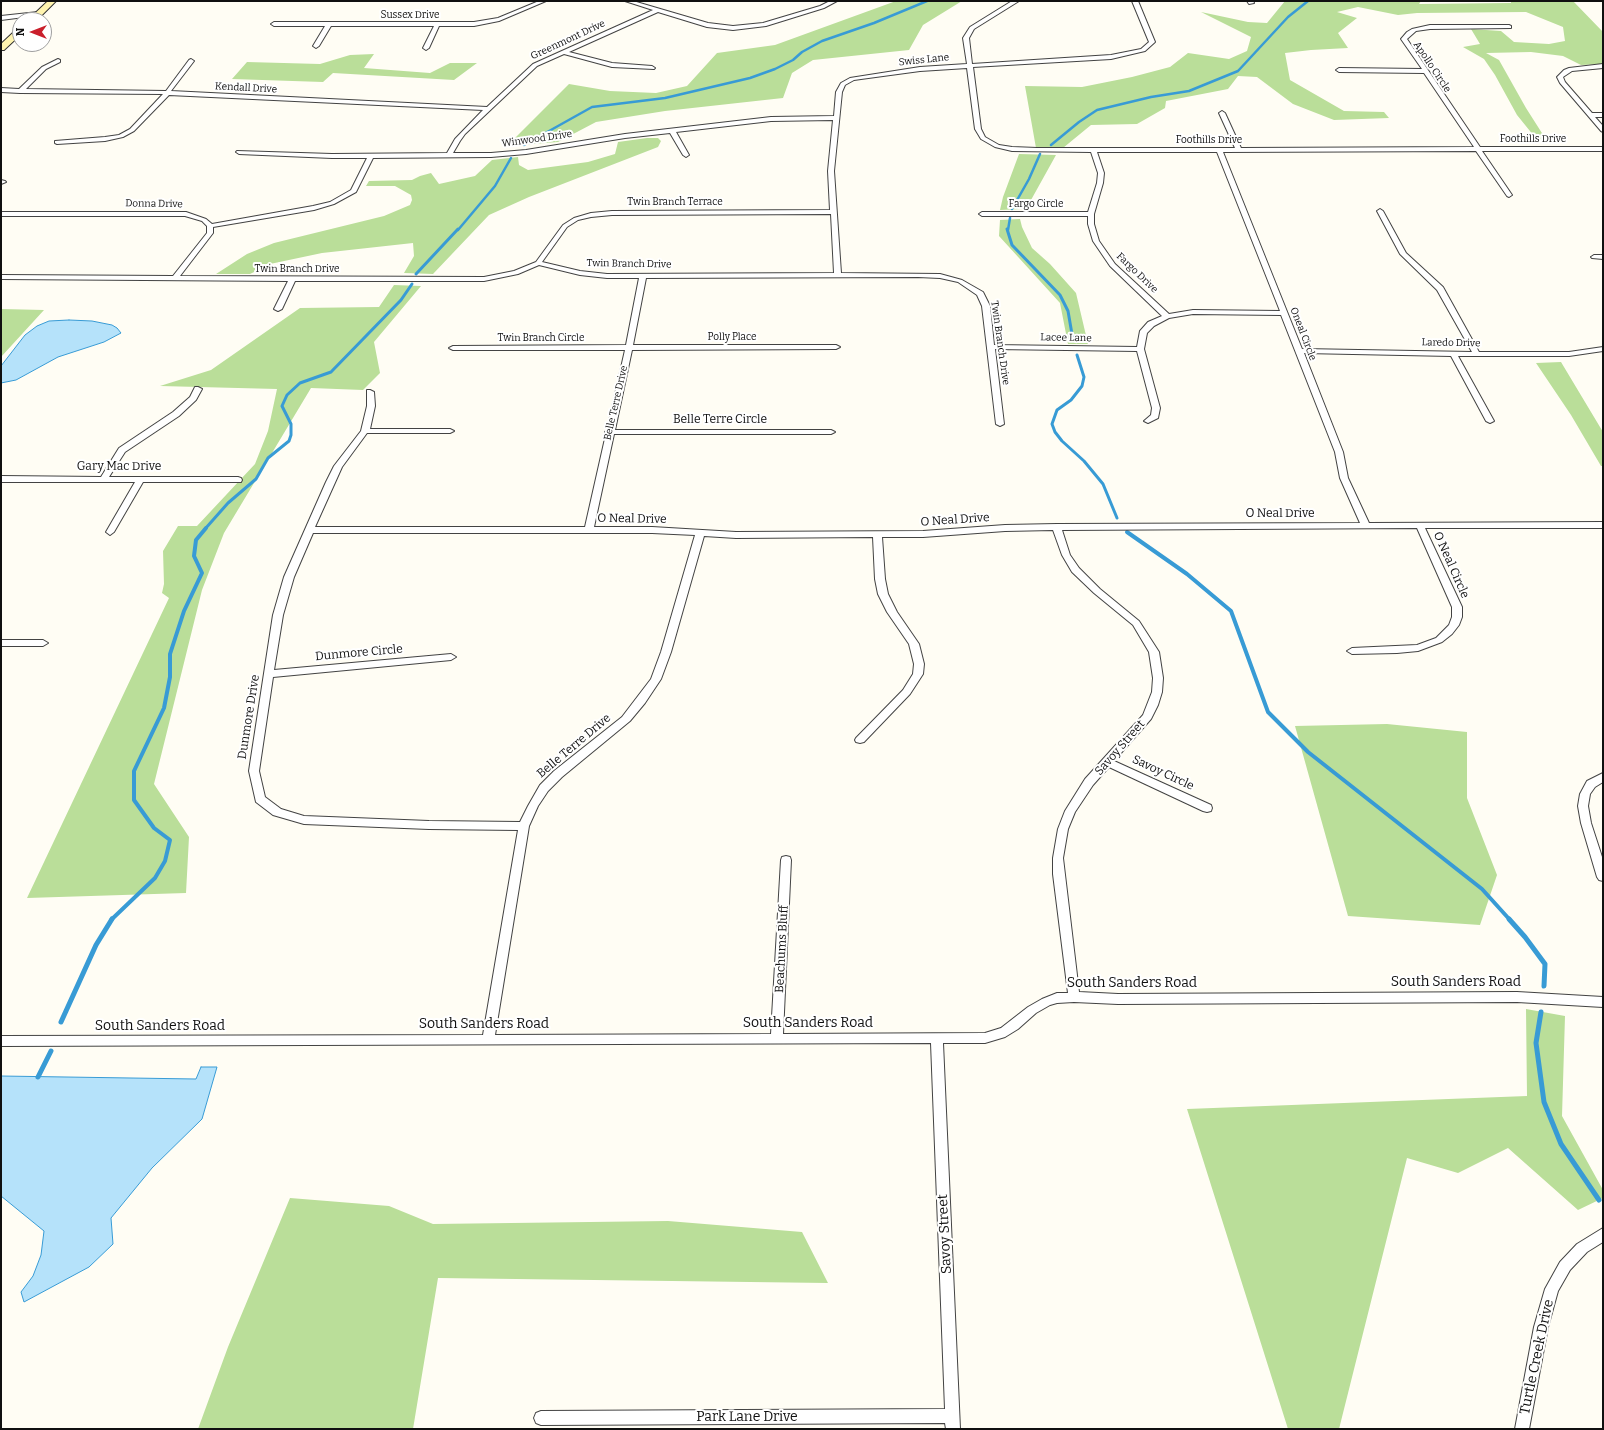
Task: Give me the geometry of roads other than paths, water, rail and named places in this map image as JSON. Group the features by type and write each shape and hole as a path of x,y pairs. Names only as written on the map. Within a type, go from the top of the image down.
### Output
{"street":[{"path":"40,12 52,1"},
{"name":"Sussex Drive","path":"274,24 474,24 490,22 506,17 543,1"},
{"path":"628,1 708,25 740,28 772,23 822,7 834,1"},
{"name":"Foothills Drive","path":"1016,1 972,28 967,34 966,43 978,129 983,138 988,142 1003,147 1023,150 1603,149"},
{"name":"Swiss Lane","path":"838,275 831,171 841,87 852,79 920,69 1111,57 1143,50 1152,42 1135,1"},
{"name":"Greenmont Drive","path":"449,156 462,133 489,109 531,67 543,60 658,10"},
{"path":"1,18 12,18"},
{"path":"316,46 329,24"},
{"path":"426,48 437,24"},
{"name":"Apollo Circle","path":"1509,195 1424,71 1404,39 1409,33 1430,27 1510,27"},
{"path":"1,48 12,38"},
{"path":"563,52 612,65 652,68"},
{"path":"20,91 44,68 58,61"},
{"path":"56,142 96,141 121,136 132,130 167,93 191,61"},
{"path":"1603,66 1570,69 1560,77 1562,82 1603,130"},
{"path":"1339,70 1424,71"},
{"name":"Kendall Drive","path":"1,90 167,93 489,109"},
{"path":"1222,113 1239,150"},
{"path":"1590,115 1603,115"},
{"name":"Winwood Drive","path":"239,152 310,156 449,156 516,153 588,142 771,119 837,118"},
{"path":"672,131 686,155"},
{"name":"Oneal Circle","path":"1219,149 1339,452 1344,478 1366,526"},
{"name":"Fargo Drive","path":"1093,150 1101,174 1100,183 1091,214 1091,224 1096,241 1112,265 1167,316"},
{"path":"174,279 210,233 210,226 314,208 338,201 354,191 371,156"},
{"path":"1380,211 1403,254 1442,293 1477,354"},
{"name":"Twin Branch Terrace","path":"538,263 565,226 576,219 591,214 834,212"},
{"name":"Donna Drive","path":"1,214 186,214 204,220 210,226"},
{"name":"Fargo Circle","path":"982,214 1091,214"},
{"path":"1594,257 1603,257"},
{"name":"Twin Branch Drive","path":"1,277 292,280 484,279 516,273 538,263 592,275 930,275 950,278 968,285 984,299 992,348 1000,424"},
{"name":"Belle Terre Drive","path":"589,530 643,276"},
{"path":"278,309 292,280"},
{"path":"1148,421 1154,416 1156,408 1140,349 1141,340 1147,328 1152,324 1167,316 1205,312 1284,313"},
{"name":"Polly Place","path":"629,347 836,347"},
{"name":"Twin Branch Circle","path":"452,348 629,347"},
{"name":"Lacee Lane","path":"992,348 1140,349"},
{"name":"Laredo Drive","path":"1298,351 1569,354 1603,349"},
{"path":"1453,353 1490,421"},
{"path":"104,479 122,450 176,414 193,398 198,389"},
{"name":"Dunmore Drive","path":"370,392 371,406 365,431 338,466 289,578 278,615 254,771 260,799 277,812 304,820 430,825 524,826"},
{"path":"365,431 450,431"},
{"name":"Belle Terre Circle","path":"610,432 831,432"},
{"name":"Gary Mac Drive","path":"1,479 238,480"},
{"path":"110,532 140,480"},
{"name":"O Neal Drive","path":"309,530 652,530 736,535 877,535 923,534 1006,528 1603,524"},
{"name":"O Neal Circle","path":"1352,651 1418,648 1439,640 1449,632 1454,625 1457,617 1457,607 1420,526"},
{"name":"Savoy Street","path":"1057,528 1070,563 1082,578 1117,605 1136,623 1154,652 1158,678 1157,692 1153,706 1147,717 1089,782 1070,811 1062,829 1059,844 1059,874 1074,997"},
{"name":"Belle Terre Drive","path":"488,1039 524,826 533,806 544,788 558,774 626,719 641,702 656,679 666,652 700,533"},
{"path":"860,740 907,692 918,674 919,664 918,653 914,644 892,612 883,594 880,580 877,535"},
{"path":"1,643 42,643"},
{"name":"Dunmore Circle","path":"270,674 451,657"},
{"name":"Savoy Circle","path":"1108,762 1207,808"},
{"path":"1603,777 1591,784 1585,794 1583,806 1586,823 1603,877"},
{"name":"Beachums Bluff","path":"777,1038 786,860"},
{"name":"South Sanders Road","path":"1,1041 985,1038 995,1036 1014,1026 1032,1010 1046,1002 1057,998 1074,997 1118,999 1517,997 1603,1002"},
{"name":"Savoy Street","path":"937,1038 953,1423"},
{"name":"Turtle Creek Drive","path":"1522,1429 1541,1327 1552,1289 1565,1266 1582,1248 1603,1234"},
{"name":"Park Lane Drive","path":"541,1418 953,1423"}],"water":[{"path":"49,321 92,321 112,325 121,333 104,342 58,357 16,380 1,383 1,366 25,335 37,326"},
{"path":"201,1067 217,1067 202,1119 152,1168 111,1218 113,1244 89,1267 24,1302 21,1292 33,1276 41,1255 44,1231 1,1196 1,1076 196,1079"}],"waterway":[{"path":"524,145 592,107 665,98 750,78 775,69 793,60 802,52 822,41 874,23 927,1"},
{"path":"1051,145 1079,122 1097,110 1151,97 1189,91 1238,71 1288,17 1308,1"},
{"path":"1012,209 1029,179 1040,154"},
{"path":"458,230 495,186 511,158"},
{"path":"1008,230 1010,218"},
{"path":"416,274 458,229"},
{"path":"1007,229 1012,245 1060,295 1068,311 1073,340"},
{"path":"205,529 228,503 256,479 268,458 289,441 291,435 291,424 282,406 287,395 300,383 331,372 401,300 412,284"},
{"path":"1077,355 1084,377 1082,386 1071,400 1057,410 1052,424 1055,432 1062,441 1084,461 1103,484 1117,518"},
{"path":"112,919 155,878 165,861 170,840 154,828 134,800 134,771 164,708 170,677 170,654 184,611 202,573 194,556 196,540 206,528"},
{"path":"1127,532 1187,574 1231,611 1268,712 1308,752 1482,889 1510,920"},
{"path":"61,1022 96,945 112,919"},
{"path":"1509,919 1525,937 1545,964 1544,986"},
{"path":"1541,1012 1536,1043 1544,1102 1561,1144 1599,1200"},
{"path":"38,1077 51,1051"}]}
